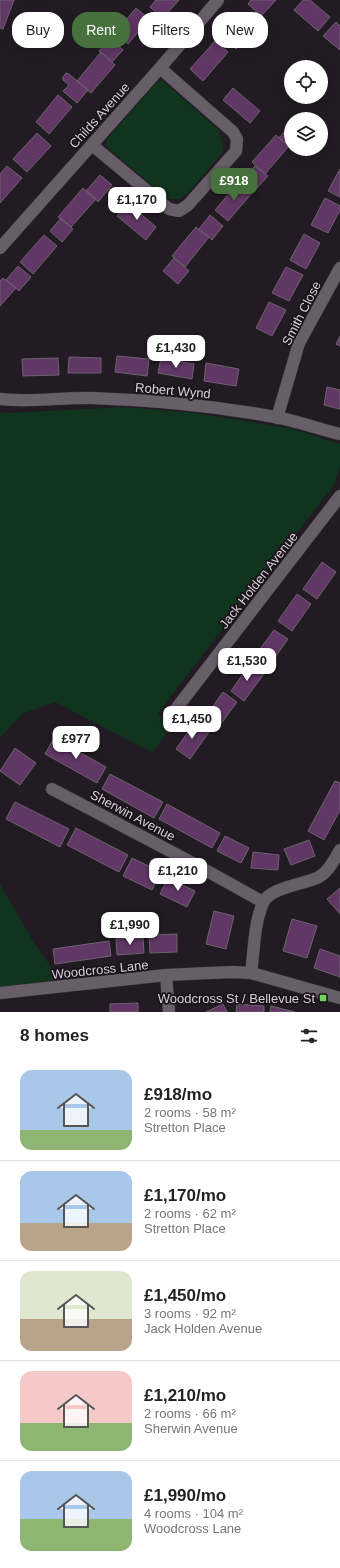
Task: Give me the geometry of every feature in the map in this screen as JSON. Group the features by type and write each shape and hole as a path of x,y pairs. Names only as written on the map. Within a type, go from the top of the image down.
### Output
{"street":[{"name":"Childs Avenue","path":"0,248 160,68 218,0"},
{"path":"92,145 169,209 179,211 188,205 236,151 237,139 233,132 160,68"},
{"name":"Smith Close","path":"277,418 299,343 340,268"},
{"name":"Robert Wynd","path":"0,399 18,401 89,398 150,401 209,407 277,418 340,434"},
{"name":"Jack Holden Avenue","path":"169,718 340,497"},
{"name":"Sherwin Avenue","path":"52,789 189,861 263,902"},
{"path":"251,973 258,921 263,902 274,893 317,878 326,871 340,850"},
{"name":"Woodcross Lane","path":"0,993 166,975 232,972 251,973 340,998"},
{"path":"166,975 169,1012"}],"green space":[{"path":"162,80 219,130 222,141 223,152 188,193 180,199 167,199 106,146 107,139 156,83"},
{"path":"126,407 195,413 294,429 340,444 340,466 334,485 158,713 169,729 153,753 55,702 22,714 0,738 0,412 8,413"},
{"path":"0,884 33,941 63,984 0,989"}],"building":[{"path":"0,0 14,0 3,29 0,28"},
{"path":"156,0 179,0 168,12 156,12 150,7"},
{"path":"251,0 276,0 265,12 257,12 248,4"},
{"path":"303,0 310,0 330,17 318,31 294,10"},
{"path":"136,8 141,12 138,12 138,32 130,42 130,15"},
{"path":"336,22 340,26 340,50 323,36"},
{"path":"212,44 212,48 223,48 228,52 203,81 190,69"},
{"path":"102,48 121,48 123,50 112,62 99,51"},
{"path":"101,52 115,65 91,93 77,81"},
{"path":"66,73 88,90 77,103 63,91 69,85 63,80"},
{"path":"233,88 260,111 250,123 223,100"},
{"path":"58,95 72,107 49,134 36,122"},
{"path":"284,132 284,142 279,138"},
{"path":"37,133 51,146 27,172 13,159"},
{"path":"276,135 284,142 284,152 265,174 252,162"},
{"path":"7,166 22,178 0,203 0,174"},
{"path":"255,166 268,176 256,189 244,179"},
{"path":"340,169 340,197 328,191"},
{"path":"100,175 112,185 98,202 86,191"},
{"path":"239,182 252,193 228,221 215,210"},
{"path":"83,188 96,199 71,227 58,217"},
{"path":"325,198 340,206 340,210 328,233 311,225"},
{"path":"128,203 156,227 146,240 117,216"},
{"path":"210,215 223,226 212,240 199,229"},
{"path":"61,218 73,229 62,242 50,231"},
{"path":"196,227 209,237 185,267 172,256"},
{"path":"304,234 320,243 306,269 290,260"},
{"path":"44,235 57,246 33,274 20,262"},
{"path":"174,258 189,271 178,284 163,271"},
{"path":"18,266 31,277 19,291 6,280"},
{"path":"286,267 303,275 289,301 272,293"},
{"path":"3,278 16,288 0,306 0,281"},
{"path":"269,302 286,310 272,336 256,328"},
{"path":"340,336 340,346 336,344"},
{"path":"117,356 149,359 147,376 115,372"},
{"path":"69,357 101,358 101,373 68,373"},
{"path":"58,358 59,375 23,376 22,359"},
{"path":"161,358 194,364 192,379 158,373"},
{"path":"206,363 239,369 236,386 204,381"},
{"path":"327,387 340,390 340,409 324,405"},
{"path":"322,562 336,572 317,599 303,589"},
{"path":"297,594 311,604 292,631 278,621"},
{"path":"274,630 288,639 269,666 255,656"},
{"path":"250,664 264,674 244,701 231,691"},
{"path":"223,692 237,702 218,728 204,719"},
{"path":"195,722 209,732 190,759 176,749"},
{"path":"54,738 106,767 97,783 45,754"},
{"path":"15,748 36,763 20,785 0,771"},
{"path":"110,774 163,802 154,818 102,789"},
{"path":"335,781 340,783 340,810 324,840 308,831"},
{"path":"15,802 69,829 60,847 6,819"},
{"path":"167,804 220,833 212,848 159,819"},
{"path":"76,828 128,855 119,872 67,845"},
{"path":"225,836 249,848 241,863 217,851"},
{"path":"309,840 315,856 291,865 284,849"},
{"path":"253,852 279,855 278,870 251,868"},
{"path":"132,858 161,872 152,890 123,876"},
{"path":"168,878 195,891 187,907 160,894"},
{"path":"340,888 340,914 327,899"},
{"path":"214,911 234,916 226,949 206,944"},
{"path":"292,919 317,926 307,958 283,951"},
{"path":"177,934 177,952 150,953 149,935"},
{"path":"143,937 144,953 117,955 116,939"},
{"path":"109,941 111,956 55,964 53,949"},
{"path":"320,949 340,956 340,977 314,968"},
{"path":"138,1003 138,1012 110,1012 110,1004"},
{"path":"223,1004 227,1012 206,1012"},
{"path":"237,1004 264,1006 264,1012 236,1012"},
{"path":"271,1006 295,1012 270,1012"}],"place":[{"name":"Woodcross St / Bellevue St","path":"323,998"}]}
